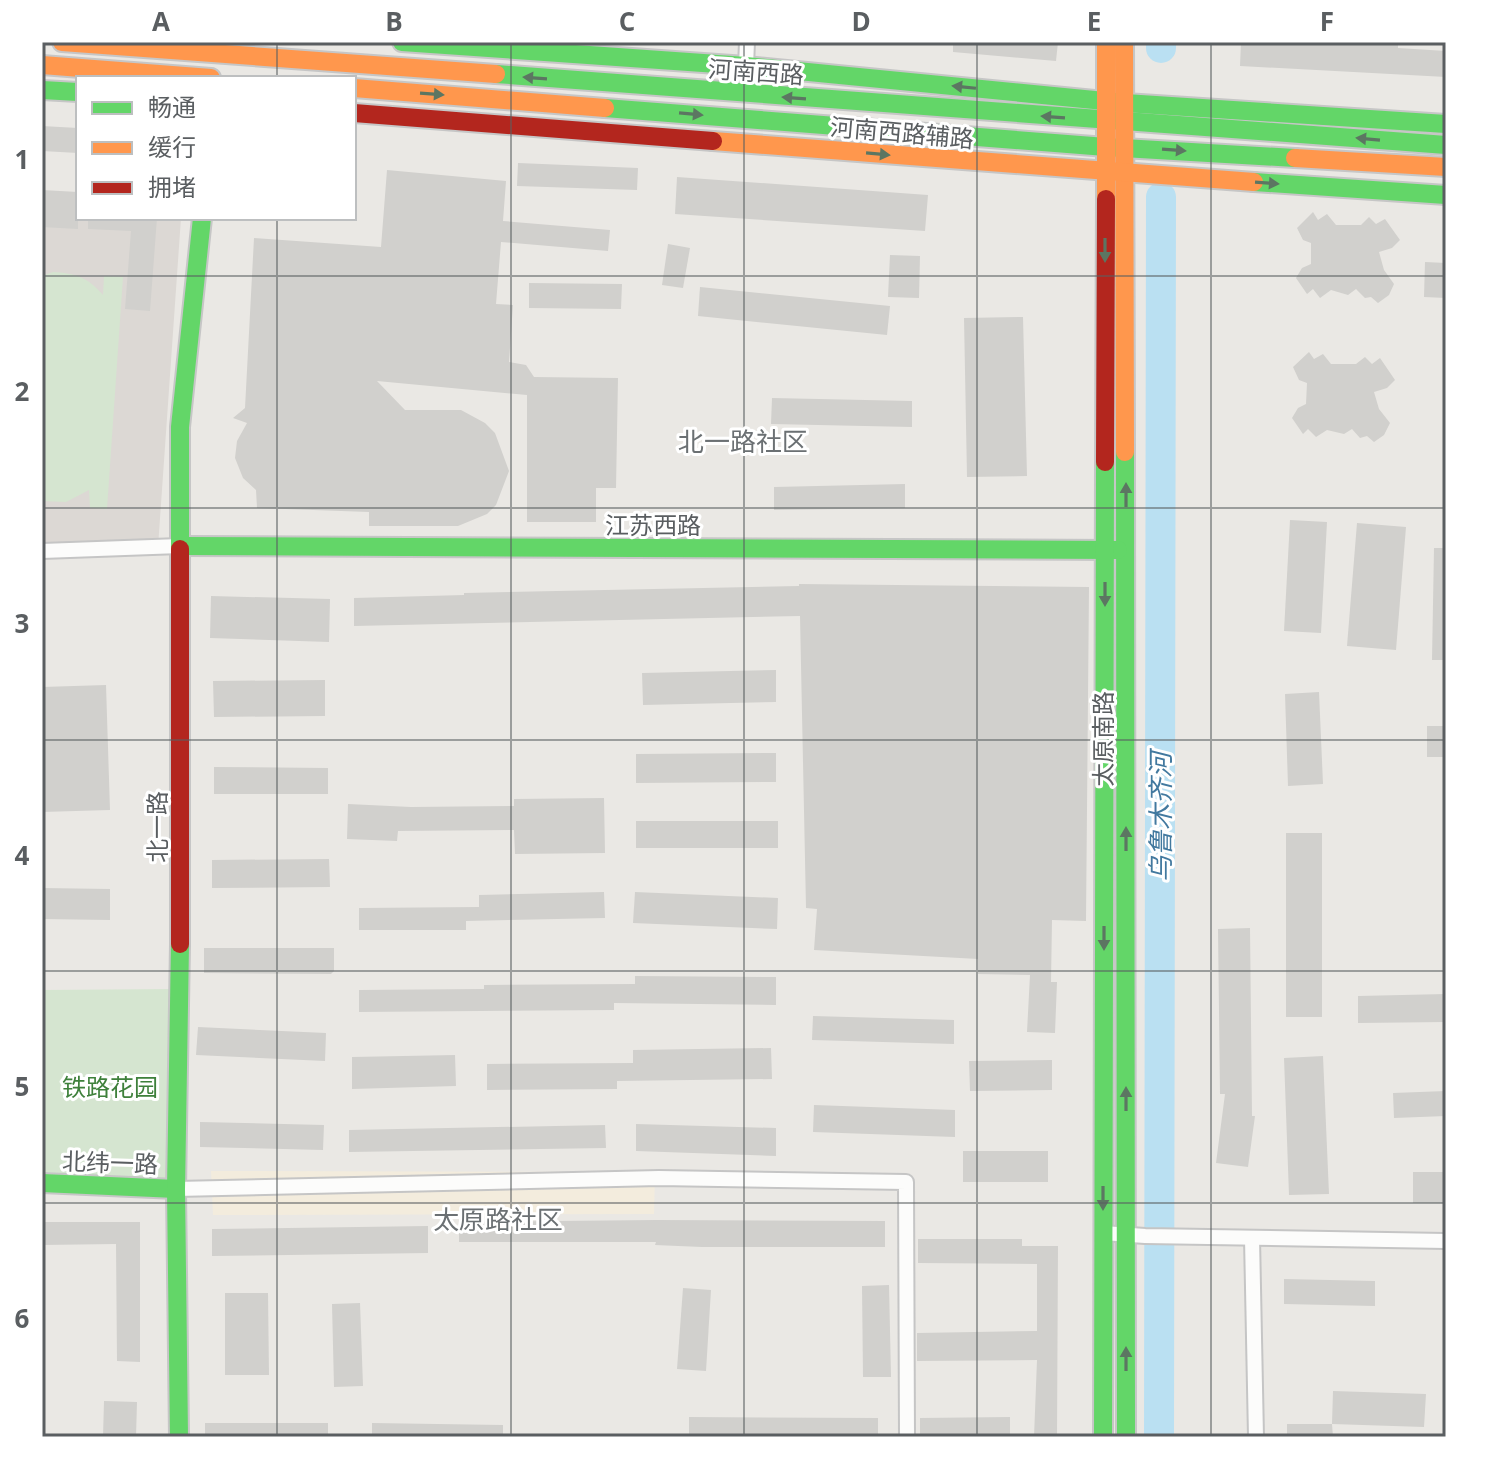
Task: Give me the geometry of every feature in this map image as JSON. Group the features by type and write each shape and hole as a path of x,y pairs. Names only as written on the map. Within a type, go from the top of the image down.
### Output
{"main road":[{"name":"河南西路","path":"62,42 217,48 1115,111 1446,145"},
{"name":"河南西路辅路","path":"402,42 468,44 746,66 1115,111 1446,124"},
{"path":"1106,42 1115,111"},
{"name":"太原南路","path":"1124,42 1115,111 1115,147 1125,173 1126,550 1135,1236 1126,1437"},
{"path":"213,76 217,48"},
{"path":"42,65 187,76"},
{"name":"河南西路","path":"356,88 1115,147 1446,167"},
{"path":"42,90 76,92"},
{"name":"河南西路辅路","path":"356,113 1105,172 1446,195"},
{"path":"1103,1437 1105,172 1115,147"},
{"name":"北一路","path":"179,1437 176,1189 180,989 180,427 202,220"},
{"name":"江苏西路","path":"180,546 1126,550"},
{"name":"北纬一路","path":"42,1183 176,1189"}],"street":[{"path":"746,66 747,42"},
{"path":"42,551 180,546"},
{"path":"176,1189 659,1178 906,1182 907,1437"},
{"path":"1103,1233 1446,1241"},
{"path":"1252,1238 1256,1437"}],"shaded area":[{"path":"42,192 76,217 76,220 181,220 158,547 42,551"},
{"path":"211,1171 655,1172 654,1214 213,1215"}],"green space":[{"path":"53,272 81,278 103,295 104,276 123,277 107,509 90,508 89,490 66,502 42,501 42,276"},
{"name":"铁路花园","path":"180,989 176,1189 42,1183 42,990"}],"building":[{"path":"953,42 1058,42 1056,61 953,52"},
{"path":"1241,42 1398,43 1398,48 1446,51 1446,77 1240,66"},
{"path":"42,126 76,128 76,153 42,151"},
{"path":"518,163 638,168 637,190 517,186"},
{"path":"387,170 506,181 503,221 610,230 608,251 501,242 496,304 513,305 509,362 526,365 534,377 618,378 616,488 596,488 596,522 527,522 527,395 377,381 405,410 461,410 485,423 495,433 509,471 496,505 487,514 458,526 369,526 369,512 257,508 256,490 243,478 235,458 237,441 247,423 233,418 245,408 254,238 381,247"},
{"path":"677,177 928,195 925,231 675,214"},
{"path":"42,190 76,192 78,229 42,227"},
{"path":"1313,212 1318,220 1327,214 1336,225 1361,225 1369,217 1376,224 1385,219 1400,240 1392,248 1379,252 1384,270 1394,284 1389,295 1378,303 1371,297 1365,298 1356,289 1348,295 1331,290 1320,298 1313,289 1307,294 1296,278 1302,268 1311,264 1311,243 1303,240 1297,228"},
{"path":"88,220 157,220 150,311 125,309 131,231 88,229"},
{"path":"668,244 690,248 683,288 662,285"},
{"path":"890,255 920,256 919,298 888,297"},
{"path":"1425,262 1446,263 1446,298 1424,297"},
{"path":"529,283 622,284 621,309 529,308"},
{"path":"700,287 890,306 887,335 698,316"},
{"path":"1023,317 1027,476 967,477 964,318"},
{"path":"1309,352 1314,359 1323,354 1331,364 1356,364 1365,357 1372,364 1380,358 1395,380 1387,388 1374,392 1379,409 1390,423 1384,435 1374,442 1367,436 1360,438 1352,429 1344,434 1327,430 1316,437 1308,429 1303,434 1292,418 1298,408 1306,404 1307,383 1299,380 1293,367"},
{"path":"772,398 912,401 912,427 771,424"},
{"path":"905,484 905,508 774,510 774,487"},
{"path":"1290,520 1327,522 1321,633 1284,631"},
{"path":"1357,523 1406,527 1396,650 1347,646"},
{"path":"1434,548 1446,548 1446,660 1432,660"},
{"path":"799,584 1089,587 1086,921 1052,920 1051,982 1057,982 1055,1033 1027,1032 1030,975 978,974 978,959 814,950 817,909 806,908 800,616 354,626 354,598"},
{"path":"211,596 330,599 329,642 210,638"},
{"path":"776,670 776,702 643,705 642,673"},
{"path":"325,680 325,716 214,717 213,681"},
{"path":"106,685 110,810 42,812 42,687"},
{"path":"1319,692 1323,784 1288,786 1285,694"},
{"path":"1427,726 1446,726 1446,757 1427,757"},
{"path":"776,753 776,782 636,783 636,754"},
{"path":"214,767 328,768 328,794 214,794"},
{"path":"604,798 605,853 515,854 514,830 398,831 397,841 347,839 348,804 514,806 514,799"},
{"path":"636,821 778,821 778,848 636,848"},
{"path":"1286,833 1322,833 1322,1017 1286,1017"},
{"path":"329,859 330,887 212,888 212,860"},
{"path":"42,888 110,889 110,920 42,919"},
{"path":"604,892 605,918 466,921 466,930 359,930 359,908 479,907 479,895"},
{"path":"635,892 778,898 777,929 633,923"},
{"path":"1250,928 1252,1116 1255,1116 1248,1167 1216,1163 1225,1094 1220,1094 1218,929"},
{"path":"204,948 334,948 334,971 331,974 204,973"},
{"path":"635,976 776,977 776,1005 614,1003 614,1010 359,1012 359,990 635,984"},
{"path":"1446,994 1446,1022 1358,1023 1358,996"},
{"path":"813,1016 954,1020 954,1044 812,1040"},
{"path":"198,1027 326,1033 325,1061 196,1055"},
{"path":"771,1048 772,1079 617,1081 617,1089 487,1090 487,1064 633,1063 633,1050"},
{"path":"455,1055 456,1086 352,1089 352,1057"},
{"path":"1323,1056 1329,1194 1289,1195 1284,1058"},
{"path":"1052,1060 1052,1090 970,1091 969,1061"},
{"path":"1446,1091 1446,1116 1394,1118 1393,1093"},
{"path":"814,1105 955,1110 955,1137 813,1132"},
{"path":"200,1122 324,1125 323,1150 200,1147"},
{"path":"636,1124 776,1128 776,1156 636,1151"},
{"path":"605,1125 606,1148 349,1152 349,1130"},
{"path":"963,1151 1048,1151 1048,1182 963,1182"},
{"path":"1413,1172 1446,1172 1446,1203 1413,1203"},
{"path":"885,1221 885,1247 459,1242 459,1222"},
{"path":"42,1222 140,1222 140,1362 117,1361 116,1244 42,1245"},
{"path":"428,1226 428,1253 212,1256 212,1229"},
{"path":"918,1239 1022,1239 1022,1246 1058,1246 1057,1437 1034,1437 1037,1360 917,1361 917,1333 1037,1331 1037,1264 918,1263"},
{"path":"1284,1279 1375,1281 1375,1306 1284,1304"},
{"path":"889,1285 891,1377 863,1377 862,1286"},
{"path":"683,1288 711,1290 706,1371 677,1369"},
{"path":"225,1293 268,1293 269,1375 225,1375"},
{"path":"360,1303 363,1386 334,1387 332,1304"},
{"path":"1333,1391 1426,1394 1424,1427 1332,1424"},
{"path":"104,1401 137,1402 136,1437 103,1437"},
{"path":"689,1417 878,1418 878,1437 689,1437"},
{"path":"1010,1417 1010,1437 920,1437 920,1418"},
{"path":"205,1423 328,1423 328,1437 205,1437"},
{"path":"372,1423 503,1425 503,1437 372,1437"},
{"path":"1287,1424 1332,1424 1333,1437 1287,1437"}],"waterway":[{"name":"乌鲁木齐河","path":"1161,42 1161,48"},
{"name":"乌鲁木齐河","path":"1159,1437 1161,197"}],"traffic: fast":[{"path":"402,42 746,66 1125,103 1446,124"},
{"path":"496,74 1446,145"},
{"path":"42,90 76,92"},
{"path":"605,108 1106,147 1295,158"},
{"path":"1254,182 1446,195"},
{"path":"180,549 180,427 202,220"},
{"path":"1125,452 1126,1437"},
{"path":"1103,1437 1105,462"},
{"path":"180,546 1118,550"},
{"path":"179,1437 176,1189 180,944"},
{"path":"42,1183 176,1189"}],"traffic: slow":[{"path":"62,42 496,74"},
{"path":"1106,42 1106,199"},
{"path":"1124,42 1125,452"},
{"path":"42,65 185,76"},
{"path":"356,88 605,108"},
{"path":"713,141 1254,182"},
{"path":"1295,158 1446,167"}],"traffic: jam":[{"path":"356,113 713,141"},
{"path":"1105,462 1106,199"},
{"path":"180,549 180,944"}],"district":[{"name":"北一路社区","path":"743,441"},
{"name":"太原路社区","path":"498,1219"}]}
